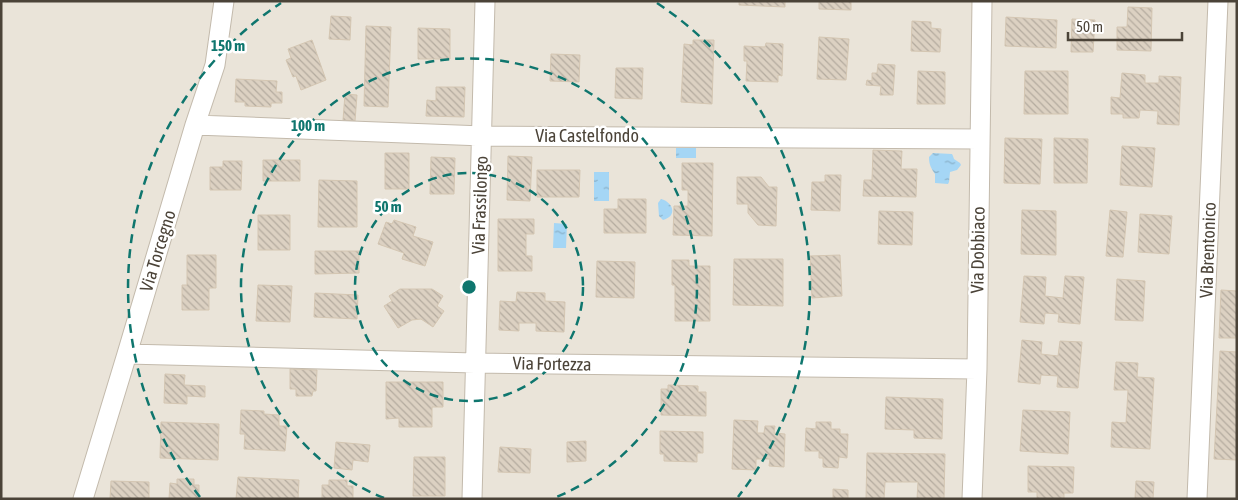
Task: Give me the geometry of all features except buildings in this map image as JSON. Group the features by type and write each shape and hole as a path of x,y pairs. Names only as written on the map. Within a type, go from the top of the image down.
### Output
{"street":[{"name":"Via Torcegno","path":"82,499 128,354 195,125 215,65 224,1"},
{"name":"Via Frassilongo","path":"472,499 483,136 485,1"},
{"name":"Via Dobbiaco","path":"972,499 977,369 982,1"},
{"name":"Via Brentonico","path":"1197,499 1218,1"},
{"name":"Via Castelfondo","path":"195,125 483,136 980,139"},
{"name":"Via Fortezza","path":"128,354 475,363 977,369"}],"shaded area":[{"path":"1,1 1237,1 1237,499 1,499"}],"water":[{"path":"676,148 696,148 696,158 676,158"},
{"path":"933,153 952,154 954,159 961,165 957,170 950,172 948,184 935,183 935,174 929,160"},
{"path":"594,172 609,172 609,201 594,201"},
{"path":"661,199 668,203 672,209 671,215 663,220 659,216 658,203"},
{"path":"554,223 567,224 566,248 553,248"}]}
